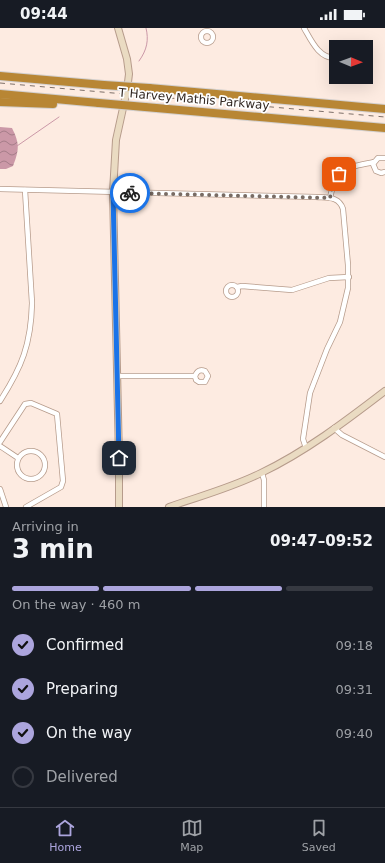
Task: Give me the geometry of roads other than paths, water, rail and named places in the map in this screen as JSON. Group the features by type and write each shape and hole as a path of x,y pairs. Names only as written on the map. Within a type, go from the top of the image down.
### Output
{"highway":[{"path":"0,72 20,77"},
{"name":"T Harvey Mathis Parkway","path":"0,76 385,109"},
{"name":"T Harvey Mathis Parkway","path":"0,94 385,128"},
{"path":"0,102 40,104 99,103"}],"street":[{"path":"118,28 127,59 129,74 116,140 113,192 113,242 118,376 119,507"},
{"path":"304,28 314,46 329,57"},
{"path":"330,198 333,183 339,174 349,168 374,162 378,158 385,158"},
{"path":"374,162 373,167 376,171 380,173 385,172"},
{"path":"0,189 330,198 337,200 343,209 349,277 344,310 340,322 310,393 303,439 306,448"},
{"path":"0,401 20,366 27,346 31,319 32,303 25,190"},
{"path":"236,287 242,286 292,290 329,278 349,277"},
{"path":"118,376 195,376"},
{"path":"169,507 232,486 262,473 306,448 385,391"},
{"path":"18,458 0,446 25,404 31,402 57,414 64,481 61,487 26,507"},
{"path":"334,428 342,435 385,458"},
{"path":"27,451 37,452 44,459 45,467 43,472 35,479 27,479 22,477 17,470 16,465 18,458 27,451"},
{"path":"262,473 264,480 264,507"},
{"path":"0,489 6,507"}],"water":[{"path":"0,127 12,128 18,147 13,166 6,169 0,169"}],"waterway":[{"path":"139,61 147,45 146,28"},
{"path":"17,146 59,117"}],"railway":[{"path":"0,83 385,117"}]}
